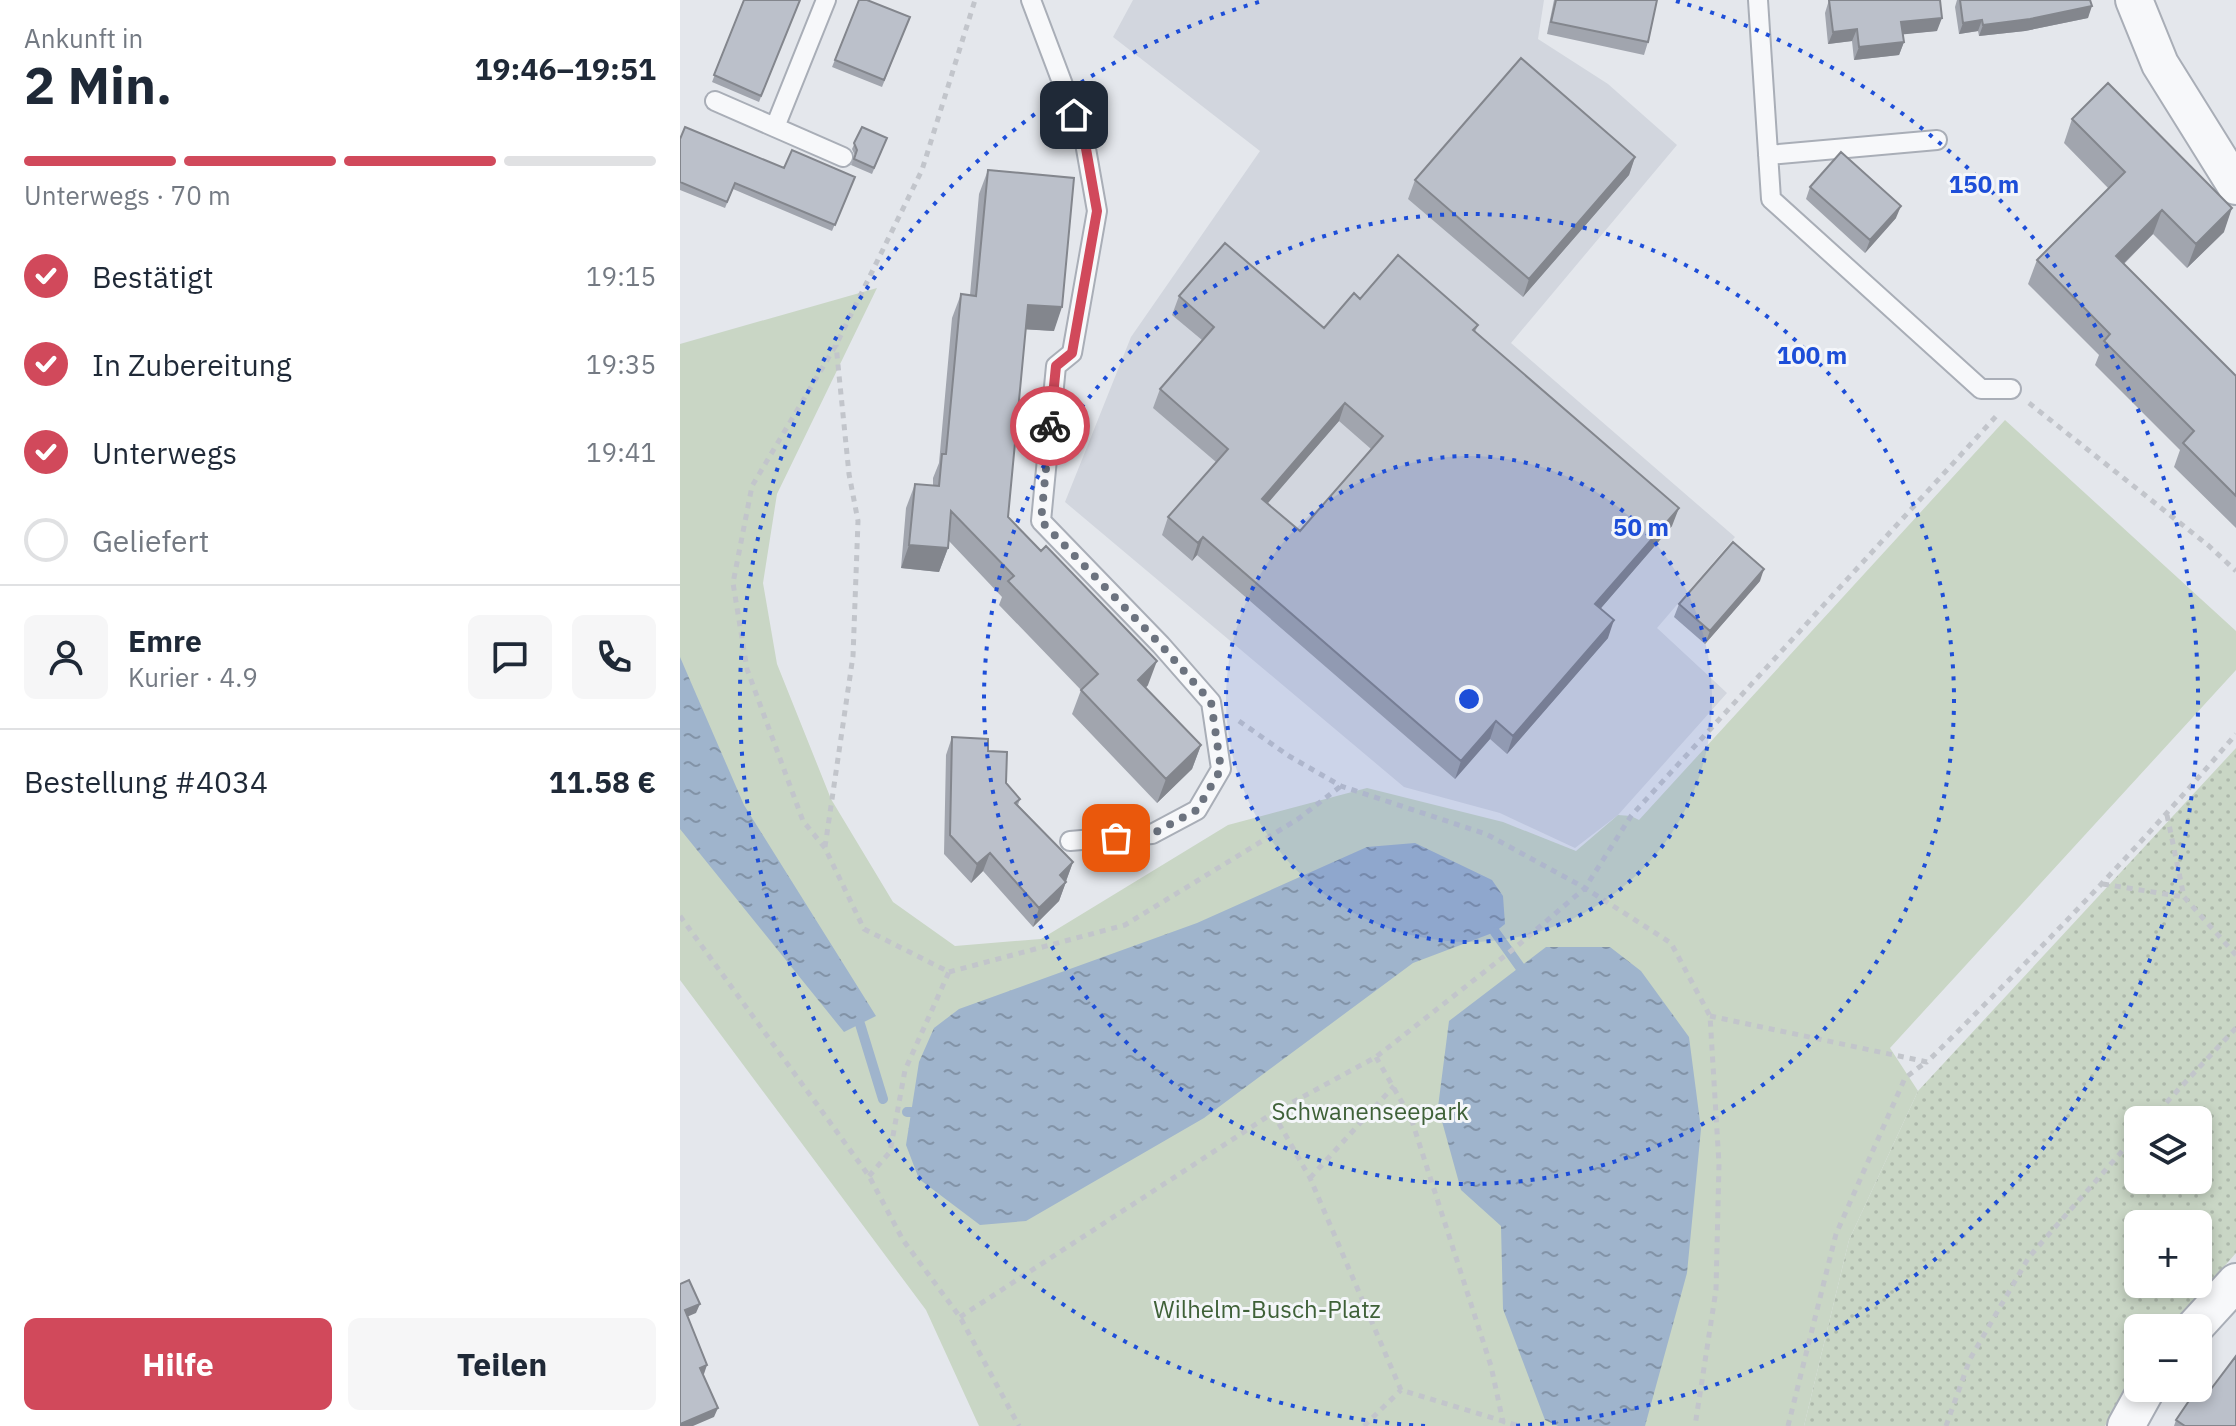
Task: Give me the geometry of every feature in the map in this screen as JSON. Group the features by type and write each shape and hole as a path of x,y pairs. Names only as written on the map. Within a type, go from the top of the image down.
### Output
{"street":[{"path":"2134,0 2160,64 2236,186"},
{"path":"2207,1314 2236,1282"},
{"path":"2126,1426 2139,1402"}],"lane":[{"path":"775,127 826,0"},
{"path":"1031,0 1085,143 1097,211 1072,353 1056,366 1041,521 1161,645 1211,702 1221,769 1197,810 1152,834 1070,841"},
{"path":"1758,0 1771,199 1981,389 2011,389"},
{"path":"715,101 843,157"},
{"path":"1768,155 1937,140"}],"path":[{"path":"975,0 922,170 836,345 752,486 733,583 747,669 803,821 825,848 864,929 949,972 1125,925 1298,819 1341,786"},
{"path":"825,848 853,656 858,521 849,474 836,345"},
{"path":"960,1317 1273,1113 1376,1057 1516,947 1585,888 1631,816 2000,413 2011,389 2209,546 2236,571"},
{"path":"1211,702 1289,756 1341,786 1486,834 1585,888 1671,943 1710,1016 1719,1164 1716,1290 1695,1426"},
{"path":"1788,1426 1836,1234 1905,1078 1927,1062 2046,945 2167,815 2236,734"},
{"path":"2167,815 2184,897 2236,955"},
{"path":"2103,884 2184,897"},
{"path":"680,916 869,1176 903,1240 960,1317 1019,1426"},
{"path":"869,1176 890,1152 905,1070 949,972"},
{"path":"1710,1016 1927,1062"},
{"path":"2163,1106 2236,1028"},
{"path":"1376,1057 1411,1118 1491,1366 1502,1424"},
{"path":"1310,1178 1394,1086"},
{"path":"1273,1113 1310,1178 1401,1390 1502,1424 1519,1426"},
{"path":"1946,1426 1970,1359 2029,1257 2124,1149"},
{"path":"1364,1426 1401,1390"}],"shaded area":[{"path":"1133,0 1544,0 1538,39 1608,84 1677,145 1511,343 1735,537 1657,628 1727,693 1618,815 1575,848 1500,813 1404,787 1065,502 1131,337 1260,151 1113,37"}],"green space":[{"name":"Schwanenseepark","path":"877,288 777,494 763,583 777,664 831,799 893,902 955,946 1041,939 1228,825 1367,788 1503,822 1576,851 1618,815 1639,820 2005,420 2236,631 2236,670 1890,1048 1918,1091 1849,1240 1804,1426 979,1426 926,1310 680,980 680,344"},
{"path":"2236,748 2236,1253 2212,1280 2212,1210 2124,1210 2124,1298 2196,1298 2182,1314 2124,1314 2124,1391 2105,1426 1804,1426 1849,1240 1918,1091"}],"water":[{"path":"680,657 744,805 876,1016 844,1032 680,829"},
{"path":"1415,843 1492,880 1503,896 1505,924 1495,932 1413,963 1204,1118 1026,1221 980,1225 919,1179 906,1145 919,1062 934,1028 959,1009 1197,923 1367,847"},
{"path":"1546,947 1610,947 1641,971 1689,1037 1701,1129 1687,1273 1645,1426 1558,1426 1545,1420 1503,1309 1501,1226 1461,1190 1438,1107 1449,1021"}],"building":[{"path":"744,0 800,0 761,96 714,75"},
{"path":"859,0 867,0 910,17 884,80 835,60"},
{"path":"1556,0 1657,0 1648,42 1551,22"},
{"path":"1829,0 1940,0 1942,18 1901,22 1904,42 1859,47 1857,29 1833,32"},
{"path":"1960,0 2090,0 2092,6 1983,25 1982,20 1963,23"},
{"path":"1521,58 1635,157 1529,279 1415,180"},
{"path":"2108,83 2232,208 2196,244 2162,210 2116,256 2236,376 2236,496 2183,443 2194,431 2104,341 2110,334 2037,260 2125,172 2072,119"},
{"path":"685,127 784,168 792,150 855,177 835,225 735,183 727,202 680,182 680,139"},
{"path":"862,127 887,138 874,168 854,159 857,150 854,143"},
{"path":"1841,152 1901,206 1870,240 1810,187"},
{"path":"988,170 1074,178 1062,307 1028,305 1008,517 1041,551 1046,546 1157,661 1138,680 1201,745 1166,779 1081,690 1098,674 1008,581 1014,576 951,511 948,548 909,545 915,484 939,486 942,454 946,454 961,294 976,296"},
{"path":"1225,243 1324,328 1354,293 1360,299 1398,255 1478,325 1473,330 1679,508 1595,604 1614,620 1513,736 1496,721 1461,761 1203,537 1198,543 1168,517 1228,449 1160,389 1214,327 1179,296","holes":["1345,403 1383,436 1300,531 1262,499"]},
{"path":"1733,542 1764,569 1710,631 1679,604"},
{"path":"952,737 988,739 988,751 1007,752 1006,783 1020,799 1015,803 1073,862 1060,875 1066,882 1039,908 990,853 977,864 950,835"},
{"path":"689,1280 700,1304 685,1310 707,1365 700,1368 718,1408 680,1424 680,1284"},
{"path":"2236,1356 2236,1426 2185,1426 2176,1420 2188,1402 2212,1402 2212,1388"}],"waterway":[{"path":"1495,932 1520,967"},
{"path":"860,1024 883,1099"}],"way so far":[{"path":"1050,426 1041,521 1161,645 1211,702 1221,769 1197,810 1152,834 1116,838"}],"route":[{"path":"1050,426 1056,366 1072,353 1097,211 1085,143 1074,115"}],"park label":[{"name":"Wilhelm-Busch-Platz","path":"1267,1310"}]}
